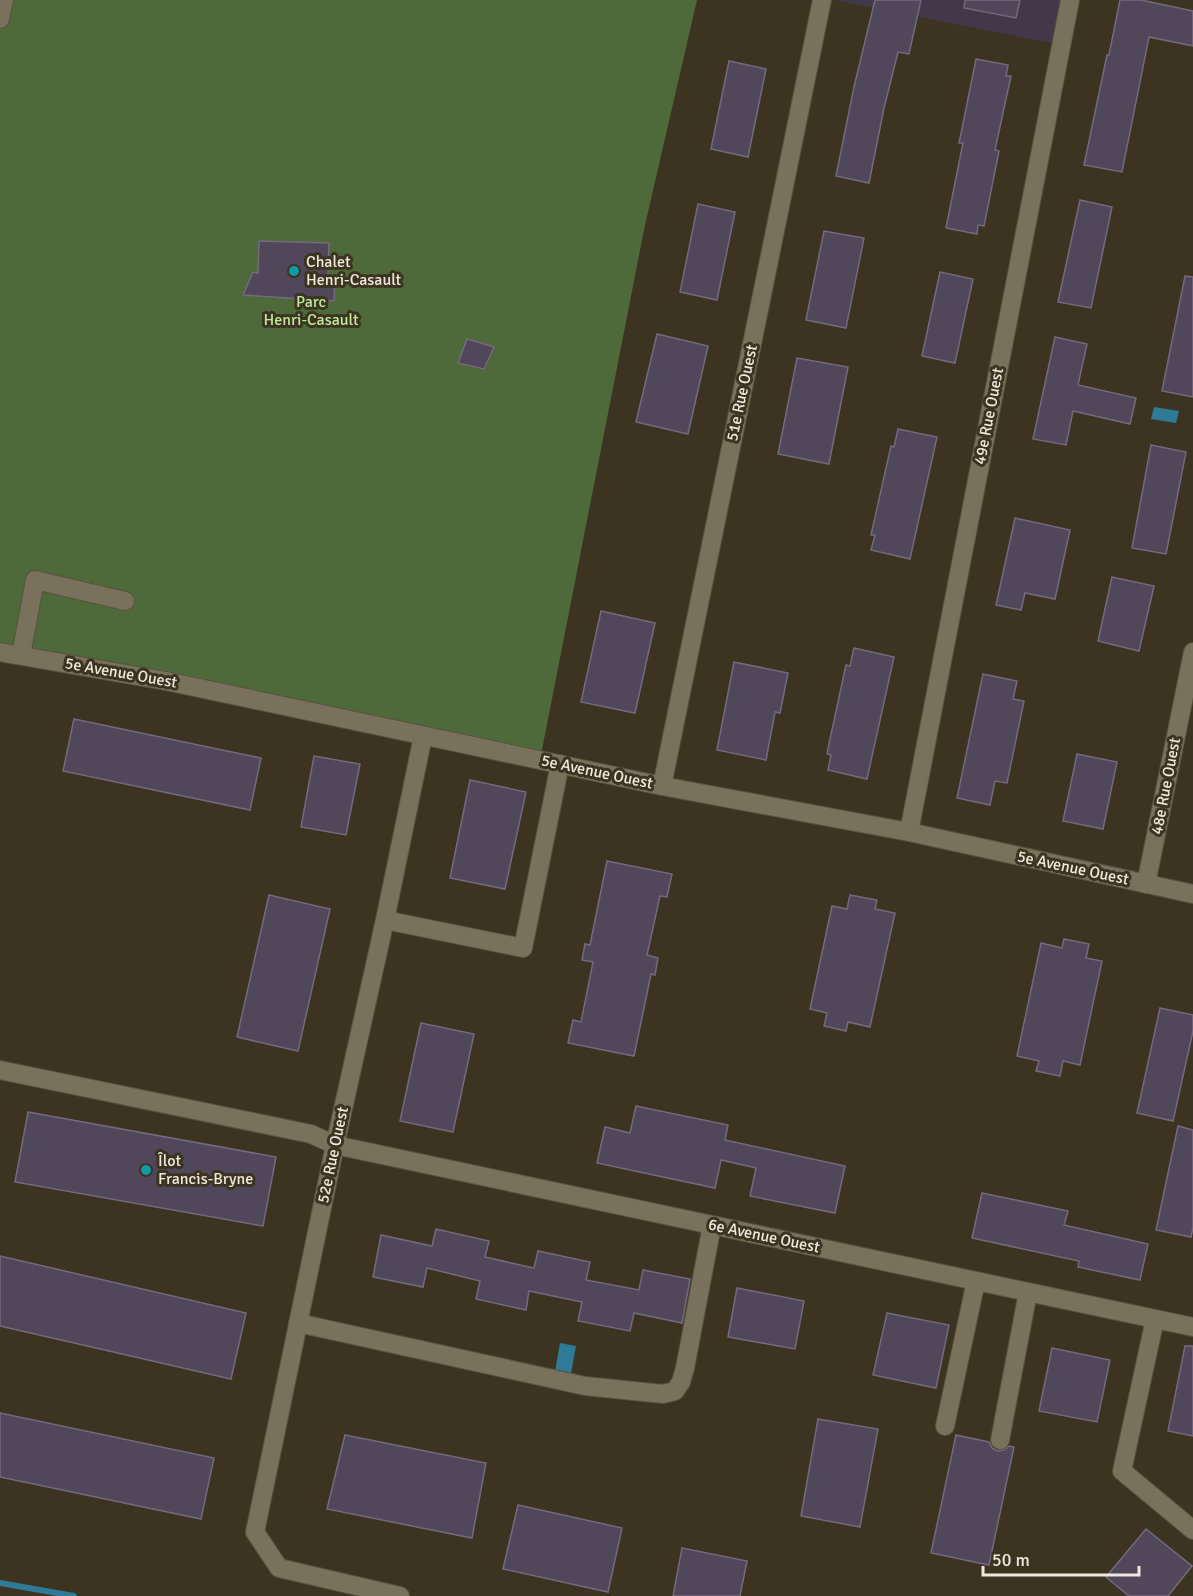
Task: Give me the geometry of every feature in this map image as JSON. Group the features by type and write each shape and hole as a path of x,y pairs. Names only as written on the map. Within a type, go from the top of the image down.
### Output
{"street":[{"path":"0,19 4,0"},
{"name":"51e Rue Ouest","path":"662,786 822,0"},
{"name":"49e Rue Ouest","path":"909,832 1070,0"},
{"path":"21,655 34,580 125,601"},
{"name":"5e Avenue Ouest","path":"0,652 166,681 662,786 909,832 1193,894"},
{"name":"48e Rue Ouest","path":"1146,884 1193,652"},
{"name":"52e Rue Ouest","path":"400,1596 279,1568 255,1532 423,736"},
{"path":"385,920 523,948 560,764"},
{"name":"6e Avenue Ouest","path":"0,1070 311,1134 335,1145 1193,1327"},
{"path":"298,1323 585,1386 663,1394 675,1391 681,1382 712,1225"},
{"path":"945,1426 976,1281"},
{"path":"1000,1440 1028,1292"},
{"path":"1155,1319 1122,1471 1193,1530"}],"shaded area":[{"path":"834,0 1070,0 1061,45"}],"green space":[{"name":"Parc Henri-Casault","path":"4,0 697,0 645,225 540,760 0,652 0,20"}],"water":[{"path":"1154,407 1179,411 1176,423 1151,419"},
{"path":"560,1343 576,1346 570,1379 554,1377"}],"building":[{"path":"875,0 921,0 909,54 898,52 869,183 836,176"},
{"path":"965,0 1020,0 1016,18 964,8"},
{"path":"1120,0 1141,0 1193,11 1193,46 1149,37 1122,172 1084,165"},
{"path":"976,59 1008,65 1006,76 1011,76 995,150 999,151 984,226 978,225 977,234 946,228 963,143 959,143"},
{"path":"729,61 766,69 748,157 711,149"},
{"path":"1080,200 1112,207 1091,308 1058,302"},
{"path":"698,204 735,212 717,300 680,292"},
{"path":"824,231 864,238 846,328 806,320"},
{"name":"Chalet Henri-Casault","path":"259,241 329,243 328,275 335,275 334,301 243,295 253,272 258,273"},
{"path":"940,272 973,279 955,363 922,356"},
{"path":"1185,276 1193,277 1193,397 1162,391"},
{"path":"657,334 708,346 688,434 636,422"},
{"path":"1055,337 1087,344 1078,385 1136,398 1130,424 1073,411 1066,445 1033,439"},
{"path":"467,339 494,347 484,369 458,363"},
{"path":"797,358 848,367 829,464 778,454"},
{"path":"898,429 937,437 910,559 871,550 875,535 871,535 891,446 894,447"},
{"path":"1151,445 1186,452 1166,554 1132,548"},
{"path":"1015,518 1070,530 1055,599 1025,593 1021,610 996,605"},
{"path":"1112,577 1154,586 1139,651 1098,641"},
{"path":"601,611 655,623 635,713 581,702"},
{"path":"854,648 894,657 867,779 828,770 831,755 827,754 830,739 846,665 850,666"},
{"path":"734,662 788,673 780,713 775,712 766,760 717,750"},
{"path":"983,674 1017,681 1013,699 1024,701 1007,783 995,781 990,805 957,798"},
{"path":"74,719 261,758 250,810 63,771"},
{"path":"1077,754 1117,762 1103,829 1063,821"},
{"path":"314,756 360,764 346,835 301,827"},
{"path":"470,780 526,792 505,889 450,878"},
{"path":"607,861 672,874 667,897 660,896 647,955 658,958 655,975 651,974 634,1056 568,1043 573,1020 581,1022 593,962 582,960 585,944 590,945"},
{"path":"269,895 330,909 298,1051 237,1037"},
{"path":"850,895 877,900 875,909 895,913 870,1027 848,1022 846,1031 824,1026 827,1013 810,1009 832,906 847,909"},
{"path":"1064,939 1089,944 1086,958 1102,961 1080,1065 1063,1061 1060,1076 1036,1071 1039,1061 1017,1056 1041,943 1062,948"},
{"path":"1160,1008 1193,1015 1193,1031 1173,1121 1137,1113"},
{"path":"421,1023 474,1034 453,1132 400,1121"},
{"path":"636,1106 728,1125 725,1140 845,1166 835,1213 750,1196 756,1168 721,1160 715,1188 597,1163 605,1127 630,1133"},
{"name":"Îlot Francis-Bryne","path":"28,1112 276,1157 263,1226 15,1182"},
{"path":"1178,1126 1193,1130 1193,1228 1191,1237 1156,1230"},
{"path":"982,1193 1068,1211 1064,1225 1148,1244 1140,1280 1078,1267 1079,1261 972,1238"},
{"path":"436,1229 489,1241 485,1257 534,1268 538,1251 590,1262 586,1280 639,1290 643,1270 690,1279 682,1323 634,1313 630,1331 578,1321 582,1302 529,1291 526,1310 476,1299 480,1281 427,1268 423,1287 373,1277 381,1235 432,1246"},
{"path":"0,1256 246,1313 231,1379 0,1326"},
{"path":"737,1288 804,1301 795,1349 728,1337"},
{"path":"887,1313 949,1325 936,1388 873,1375"},
{"path":"1185,1346 1193,1346 1193,1436 1168,1431"},
{"path":"1052,1348 1110,1360 1097,1422 1039,1411"},
{"path":"0,1413 214,1458 201,1519 0,1477"},
{"path":"818,1419 878,1429 860,1527 801,1516"},
{"path":"345,1435 486,1463 472,1538 327,1509"},
{"path":"956,1435 989,1442 997,1451 1009,1446 1014,1447 989,1565 931,1553"},
{"path":"518,1505 622,1528 608,1592 503,1569"},
{"path":"1146,1529 1192,1566 1168,1596 1129,1596 1106,1577"},
{"path":"682,1548 747,1561 740,1596 673,1596"}],"waterway":[{"path":"0,1583 74,1596"}],"place":[{"name":"Chalet Henri-Casault","path":"294,271"},
{"name":"Îlot Francis-Bryne","path":"146,1170"}]}
